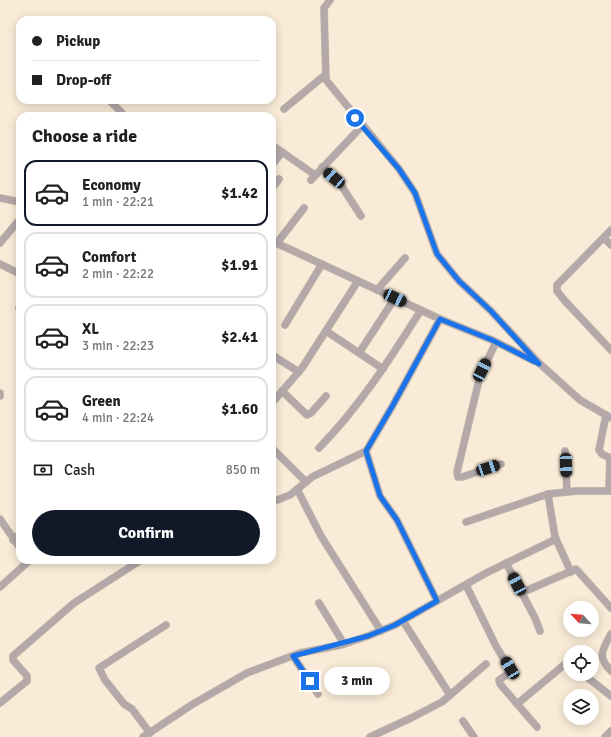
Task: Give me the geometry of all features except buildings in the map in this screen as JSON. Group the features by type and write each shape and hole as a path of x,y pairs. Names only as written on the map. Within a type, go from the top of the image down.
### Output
{"street":[{"path":"330,0 324,8 326,80 362,126 399,169 415,193 437,254 459,281 491,311 539,364 580,400 608,416 599,450 602,454 610,458 610,491 548,494 466,522"},
{"path":"284,109 325,75"},
{"path":"113,104 121,112"},
{"path":"276,148 313,178 362,126"},
{"path":"276,160 282,152"},
{"path":"322,168 339,182 361,216"},
{"path":"276,183 279,179"},
{"path":"0,198 16,201"},
{"path":"276,241 304,208"},
{"path":"0,243 16,224"},
{"path":"611,230 557,285 557,291 611,350"},
{"path":"604,238 611,245"},
{"path":"276,242 440,319 496,342 539,364"},
{"path":"377,290 405,258"},
{"path":"0,264 16,272"},
{"path":"285,326 322,264"},
{"path":"276,398 299,372 358,281"},
{"path":"359,353 395,298"},
{"path":"319,448 342,424 383,369 421,310"},
{"path":"276,500 290,495 312,477 366,451 440,319"},
{"path":"326,331 383,369"},
{"path":"496,342 480,376 457,472 458,477 501,464"},
{"path":"276,358 299,372"},
{"path":"282,391 307,415 311,413 326,396"},
{"path":"366,451 380,496 397,520 437,601"},
{"path":"565,451 566,492"},
{"path":"276,452 306,482"},
{"path":"297,489 321,536 381,631"},
{"path":"548,494 556,539 571,572"},
{"path":"0,519 16,543"},
{"path":"166,625 99,668 105,680 124,704 132,709 147,735 193,704 247,673 293,656 344,644 381,631 506,563 556,539"},
{"path":"506,563 535,618 540,631"},
{"path":"0,587 26,564"},
{"path":"0,703 27,681 27,676 13,660 14,656 74,603 135,564"},
{"path":"522,593 576,569 611,608"},
{"path":"466,585 496,646 510,668 509,673 499,680 500,684 538,727"},
{"path":"319,603 344,644"},
{"path":"403,620 450,695"},
{"path":"611,634 601,657 603,662 611,671"},
{"path":"293,656 318,694"},
{"path":"370,737 442,702 486,664"},
{"path":"517,704 563,665"},
{"path":"592,681 611,696"},
{"path":"463,721 474,737"},
{"path":"605,737 611,731"}],"route":[{"path":"310,681 293,656 300,653 341,645 368,636 395,625 437,601 397,520 380,496 366,451 440,319 492,340 539,364 491,311 459,281 437,254 415,193 399,169 355,118"}]}
